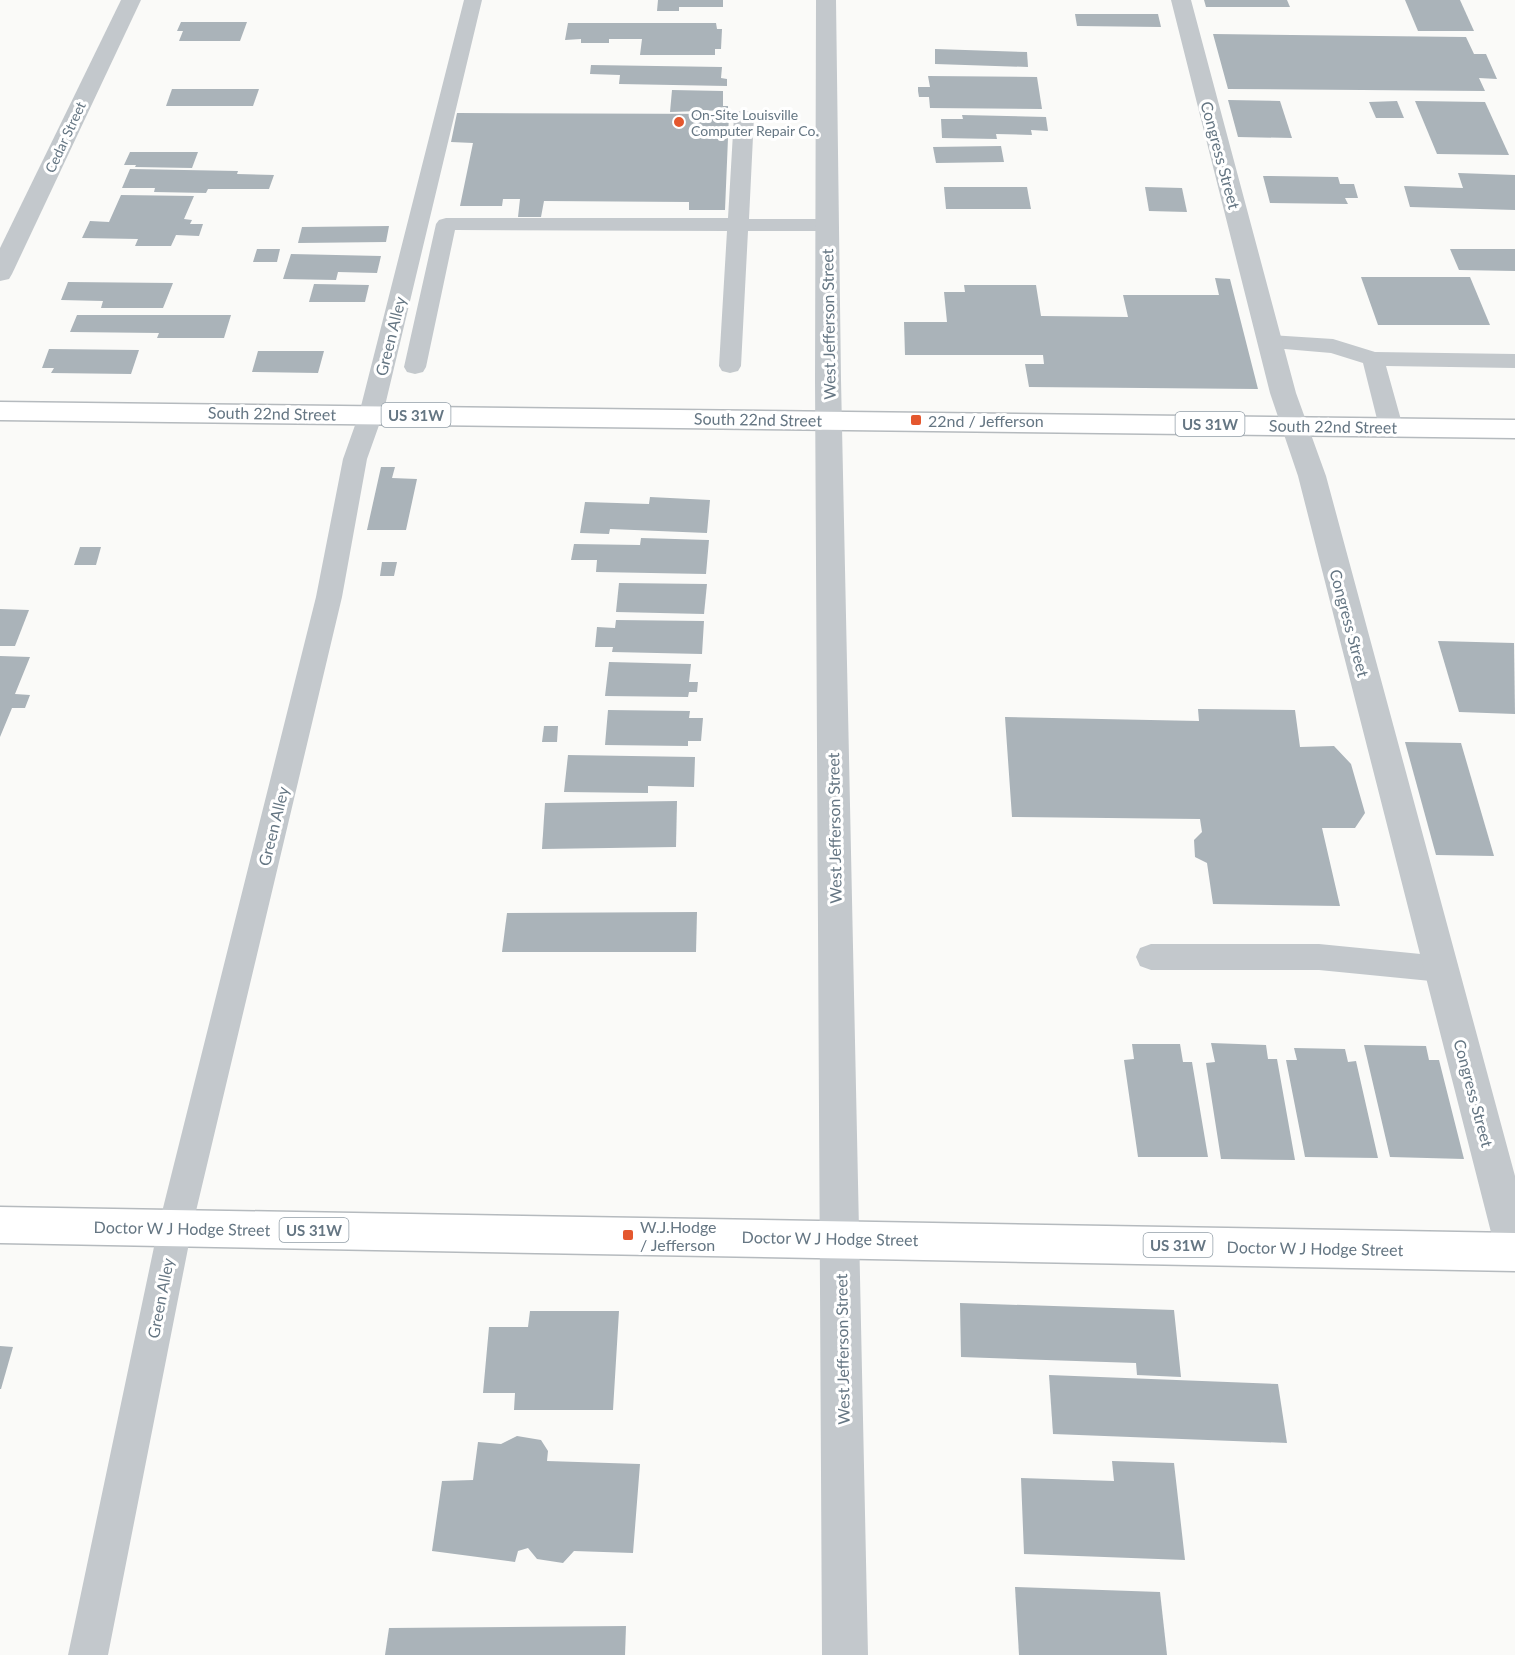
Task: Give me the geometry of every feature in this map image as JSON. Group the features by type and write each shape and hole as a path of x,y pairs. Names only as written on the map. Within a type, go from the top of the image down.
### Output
{"main road":[{"name":"South 22nd Street","path":"0,411 1515,429"},
{"name":"Doctor W J Hodge Street","path":"0,1225 1515,1250"}],"street":[{"name":"Cedar Street","path":"0,274 131,0"},
{"name":"West Jefferson Street","path":"826,0 836,1044 841,1238 845,1655"},
{"name":"Congress Street","path":"1181,0 1270,342 1315,487 1515,1250"}],"lane":[{"name":"Green Alley","path":"88,1655 175,1228 329,597 355,459 371,414 473,0"},
{"path":"730,366 744,116"},
{"path":"415,367 446,225 827,225"},
{"path":"1270,342 1333,346 1372,359 1515,361"},
{"path":"1372,359 1391,427"},
{"path":"1150,957 1319,957 1441,969"}],"building":[{"path":"658,0 723,0 723,7 679,7 679,11 657,11"},
{"path":"1204,0 1287,0 1290,7 1206,7"},
{"path":"1405,0 1460,0 1474,31 1418,31"},
{"path":"1075,14 1158,14 1161,27 1077,26"},
{"path":"181,22 247,22 240,41 179,41 183,31 177,31"},
{"path":"568,23 716,23 717,29 722,29 721,49 715,49 715,55 640,55 642,39 609,39 609,43 581,43 581,39 565,40"},
{"path":"1213,34 1466,37 1474,54 1486,54 1497,79 1479,78 1485,91 1228,89"},
{"path":"935,49 1027,52 1028,67 935,64"},
{"path":"591,65 722,67 721,78 727,79 727,86 619,84 620,75 590,74"},
{"path":"928,76 1037,77 1042,109 930,108 929,97 919,97 918,91 918,87 930,87"},
{"path":"172,89 259,89 253,106 166,106"},
{"path":"672,90 723,91 723,106 728,106 728,110 670,112"},
{"path":"1228,100 1280,101 1292,138 1238,137"},
{"path":"1397,101 1404,118 1376,118 1369,102"},
{"path":"1415,101 1485,102 1509,155 1437,154"},
{"path":"457,113 729,114 725,210 689,210 689,202 544,201 541,217 518,217 520,199 503,199 502,206 460,206 473,143 451,142"},
{"path":"962,115 1046,117 1048,131 1031,130 1032,135 996,134 997,139 942,138 941,119 963,119"},
{"path":"1001,146 1004,162 936,163 933,147"},
{"path":"130,152 198,152 192,168 124,165"},
{"path":"130,169 238,171 237,174 274,175 269,189 208,189 206,193 154,192 155,188 122,188"},
{"path":"1458,173 1515,175 1515,210 1410,207 1404,186 1463,188"},
{"path":"1263,176 1338,177 1340,184 1354,184 1358,198 1345,198 1348,204 1270,203"},
{"path":"944,187 1027,187 1031,209 946,209"},
{"path":"1145,187 1182,188 1187,212 1149,211"},
{"path":"121,195 194,196 184,219 192,220 190,224 203,224 199,236 176,235 171,246 135,246 138,239 82,238 90,221 109,222"},
{"path":"389,226 386,242 298,243 302,227"},
{"path":"257,249 280,249 277,262 253,262"},
{"path":"1450,249 1515,249 1515,271 1459,270"},
{"path":"291,254 381,256 377,273 338,272 336,280 283,279"},
{"path":"1361,277 1470,277 1490,325 1378,325"},
{"path":"1215,278 1230,279 1258,389 1029,387 1025,364 1044,364 1043,355 905,355 904,322 947,322 944,292 965,292 964,285 1036,285 1041,316 1128,317 1123,295 1219,295"},
{"path":"68,282 173,283 163,308 101,308 103,301 61,300"},
{"path":"314,284 369,285 365,302 309,302"},
{"path":"77,315 231,315 224,338 157,338 159,333 70,332"},
{"path":"49,349 139,350 131,374 51,373 54,368 42,368"},
{"path":"258,351 324,351 318,373 252,372"},
{"path":"381,467 395,467 392,478 417,479 406,530 367,530"},
{"path":"650,497 710,500 707,533 610,529 609,534 580,533 585,502 649,504"},
{"path":"641,538 709,540 706,574 596,572 597,560 571,560 574,544 640,545"},
{"path":"80,547 101,547 96,565 74,565"},
{"path":"382,562 397,562 394,576 380,576"},
{"path":"619,583 707,584 704,614 616,612"},
{"path":"0,609 29,610 15,646 0,646"},
{"path":"616,620 704,621 702,654 612,652 613,647 595,647 597,627 615,628"},
{"path":"1438,641 1514,643 1515,714 1459,712"},
{"path":"0,656 30,657 15,694 30,695 25,708 12,708 0,737"},
{"path":"609,662 691,664 689,682 698,682 697,692 689,692 688,697 605,696"},
{"path":"1198,709 1295,710 1300,747 1334,746 1351,764 1365,813 1355,828 1322,828 1340,906 1213,904 1207,863 1195,857 1194,840 1202,832 1200,819 1012,817 1005,717 1199,721"},
{"path":"608,710 690,711 689,718 703,718 701,741 688,741 688,746 605,745"},
{"path":"544,726 558,726 557,742 542,742"},
{"path":"1405,742 1461,743 1494,856 1436,855"},
{"path":"568,755 695,757 694,787 648,786 648,793 564,792"},
{"path":"677,801 676,847 542,849 545,803"},
{"path":"697,912 696,952 502,952 507,913"},
{"path":"1211,1043 1266,1045 1268,1059 1277,1059 1295,1160 1221,1159 1206,1063 1215,1062"},
{"path":"1132,1044 1180,1044 1183,1062 1192,1062 1208,1157 1138,1157 1124,1060 1134,1059"},
{"path":"1364,1045 1426,1046 1429,1060 1439,1060 1464,1159 1390,1157"},
{"path":"1294,1048 1345,1049 1348,1062 1356,1061 1378,1158 1305,1157 1286,1060 1297,1060"},
{"path":"960,1303 1174,1310 1181,1377 1137,1375 1136,1363 961,1357"},
{"path":"530,1311 619,1311 613,1410 514,1410 515,1393 483,1393 489,1327 528,1327"},
{"path":"0,1346 13,1347 1,1389 0,1389"},
{"path":"1049,1375 1278,1384 1287,1443 1053,1434"},
{"path":"517,1436 541,1440 548,1451 547,1461 640,1464 633,1553 574,1551 563,1563 537,1559 528,1548 518,1551 515,1562 432,1551 442,1481 473,1480 478,1442 501,1444"},
{"path":"1112,1461 1174,1463 1185,1560 1024,1554 1021,1478 1114,1481"},
{"path":"1015,1587 1160,1592 1167,1655 1019,1655"},
{"path":"626,1626 625,1655 385,1655 389,1628"}],"place":[{"name":"On-Site Louisville Computer Repair Co.","path":"679,122"},
{"name":"22nd / Jefferson","path":"916,420"},
{"name":"W.J.Hodge / Jefferson","path":"628,1235"}]}
